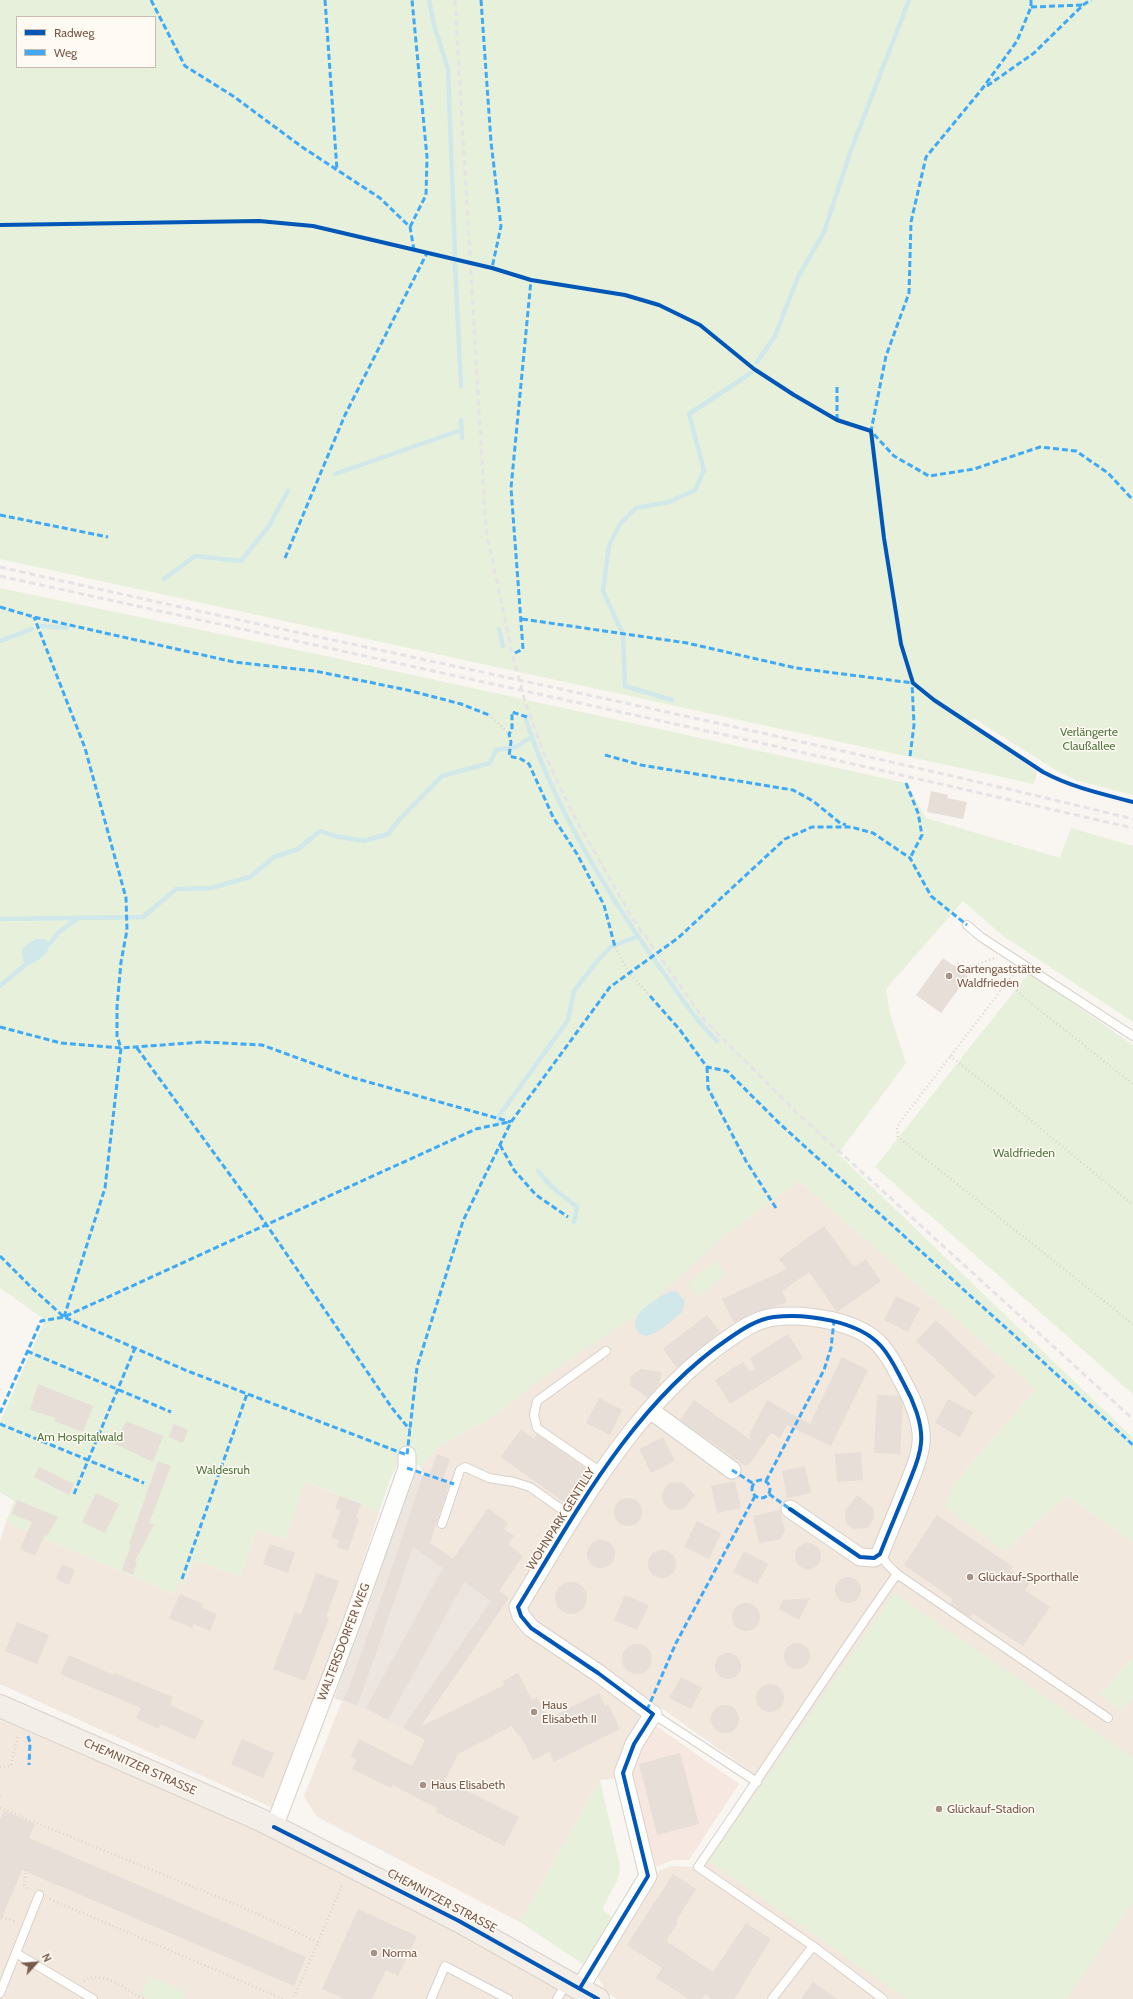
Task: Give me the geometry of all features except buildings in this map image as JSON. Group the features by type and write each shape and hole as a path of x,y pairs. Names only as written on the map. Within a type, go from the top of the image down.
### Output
{"main road":[{"name":"CHEMNITZER STRASSE","path":"0,1706 274,1827 350,1864 459,1920 568,1990 598,1999"}],"street":[{"name":"WOHNPARK GENTILLY","path":"653,1714 598,1674 530,1628 521,1616 518,1606 574,1518 601,1472 650,1410 682,1376 726,1340 748,1326 773,1317 811,1318 834,1321 865,1334 880,1345 892,1360 909,1392 919,1424 922,1443 917,1463 880,1554"},
{"path":"650,1410 732,1470"},
{"name":"WALTERSDORFER WEG","path":"274,1827 372,1567 407,1468 407,1455"},
{"path":"790,1508 860,1557 874,1558 880,1554"},
{"path":"568,1990 648,1876 623,1773 634,1744 653,1714"}],"lane":[{"path":"967,926 1133,1036"},
{"path":"601,1472 537,1428 534,1415 537,1401 606,1351"},
{"path":"442,1524 460,1470 464,1467 489,1478 514,1482 530,1487 574,1518"},
{"path":"880,1554 897,1574 1108,1718"},
{"path":"883,1999 813,1946 698,1867 757,1782 836,1661 897,1574"},
{"path":"653,1714 757,1782"},
{"path":"0,1993 16,1953 35,1893"},
{"path":"772,1999 813,1946"},
{"path":"16,1953 93,1999"},
{"path":"431,1999 445,1966 508,1999"}],"path":[{"path":"490,715 510,734"},
{"path":"615,947 629,973 650,996"},
{"path":"955,967 958,963 965,968 994,958"},
{"path":"1023,964 950,1056 897,1127 898,1137 1132,1323"},
{"path":"1008,982 1028,1001 1133,1084"},
{"path":"950,1056 1011,1104 1133,1205"},
{"path":"0,1767 10,1766 18,1733"},
{"path":"0,1808 240,1906 318,1942"},
{"path":"292,1999 318,1942 350,1864"},
{"path":"26,1869 24,1885 35,1893 283,1999"},
{"path":"2,1917 18,1923"},
{"path":"75,1988 88,1978 98,1978 113,1982 145,1999"},
{"path":"274,1999 275,1995"}],"shaded area":[{"path":"799,1181 1036,1389 953,1485 1004,1551 1067,1496 1133,1542 1133,1656 1101,1695 1122,1711 1133,1697 1133,1999 617,1999 607,1993 597,1976 648,1876 671,1866 698,1867 759,1778 646,1697 617,1778 600,1780 520,1922 317,1817 304,1796 342,1701 388,1720 425,1720 509,1598 418,1534 449,1484 423,1475 420,1466 440,1446 489,1419 723,1237"},
{"path":"412,1472 449,1484 434,1530 418,1534 509,1598 415,1735 376,1714 334,1698"},
{"path":"305,1481 379,1512 332,1656 273,1808 0,1684 0,1542 6,1522 174,1594 178,1582 184,1584 193,1560 240,1576 257,1529 286,1539"},
{"path":"0,1715 240,1822 440,1923 577,1999 0,1999"},
{"path":"655,1725 739,1784 689,1860 673,1860 656,1867 631,1771 638,1751"}],"green space":[{"name":"Verlängerte Claußallee","path":"0,0 1133,0 1133,795 1075,780 1057,771 975,719 966,722 1037,772 1034,784 0,559"},
{"path":"0,588 321,655 906,783 926,818 1060,858 1071,828 1133,846 1133,1022 1003,936 963,901 886,989 890,1014 906,1063 838,1154 1133,1438 1133,1542 1067,1496 1004,1551 945,1507 953,1485 1036,1389 799,1181 723,1237 643,1311 559,1366 489,1419 440,1446 420,1466 398,1464 389,1482 379,1512 306,1481 286,1539 257,1529 240,1576 193,1560 184,1584 178,1582 174,1594 6,1522 14,1501 0,1492 0,1422 45,1320 0,1288"},
{"name":"Waldfrieden","path":"1029,973 1133,1045 1133,1394 875,1167"},
{"path":"716,1260 727,1274 697,1297 687,1284"},
{"name":"Glückauf-Stadion","path":"894,1593 1133,1757 1133,1902 1067,1999 906,1999 709,1861"},
{"path":"1133,1656 1133,1697 1122,1711 1101,1695"},
{"path":"600,1780 620,1866 618,1879 602,1909 613,1918 583,1964 520,1922"},
{"path":"149,1976 186,1992 183,1999 150,1999 141,1995"}],"water":[{"path":"36,939 45,939 50,943 49,947 39,960 28,966 25,965 22,956 23,949"},
{"path":"672,1291 677,1292 685,1301 682,1312 656,1332 648,1335 640,1334 635,1325 635,1321 639,1313 663,1295"}],"waterway":[{"path":"429,0 434,25 448,69 455,255"},
{"path":"757,362 775,336 798,277 824,232 851,150 909,0"},
{"path":"455,264 461,386"},
{"path":"672,700 625,686 623,634 603,591 609,545 620,524 636,508 669,502 695,490 704,470 689,414 751,373"},
{"path":"461,420 462,438"},
{"path":"335,474 461,430"},
{"path":"164,579 195,556 241,561 269,526 288,491"},
{"path":"42,626 67,628"},
{"path":"0,641 32,629"},
{"path":"499,629 503,646"},
{"path":"526,720 537,752 551,784 599,876 685,1003 700,1023 717,1041"},
{"path":"0,919 143,917 176,889 211,888 250,877 274,857 298,849 320,831 334,836 364,841 388,834 399,820 442,776 490,763 496,750 516,747 531,737"},
{"path":"50,943 59,932 77,919"},
{"path":"499,1122 499,1116 568,1020 574,991 598,960 611,947 638,936"},
{"path":"0,986 25,965"},
{"path":"538,1171 551,1186 577,1207 574,1222"}],"railway":[{"path":"455,0 486,530 513,657 526,705 543,751 572,812 631,916 705,1021 795,1111 1133,1419"},
{"path":"0,567 709,721 992,785 1133,819"},
{"path":"0,576 739,738 1133,828"}],"marked path":[{"path":"151,0 185,66 233,96 302,147 380,198 410,227 414,250"},
{"path":"325,0 337,170"},
{"path":"410,227 426,195 427,157 412,0"},
{"path":"481,0 491,142 501,226 492,268"},
{"path":"1031,0 1031,7 1017,41 982,89 926,157 911,222 909,293 886,356 871,431 894,456 929,476 974,469 1040,447 1076,451 1108,473 1133,500"},
{"path":"987,86 1034,53 1083,5 1091,0"},
{"path":"1031,7 1083,5"},
{"path":"285,558 345,415 427,253"},
{"path":"515,653 523,649 511,488 531,280"},
{"path":"837,386 837,420"},
{"path":"0,515 108,537"},
{"path":"0,607 34,617 234,662 315,671 407,690 461,704 489,715"},
{"path":"0,1027 61,1043 121,1048 117,1036 117,1007 121,962 127,930 126,898 85,748 34,617"},
{"path":"522,619 687,643 796,668 913,683 915,685"},
{"path":"910,756 914,725 912,682"},
{"path":"527,717 512,712 512,730 509,734 511,742 509,756 521,759 529,764 553,817 577,854 604,905 615,947"},
{"path":"605,755 641,765 793,790 813,801 840,823 846,825"},
{"path":"906,783 918,813 922,835 910,858"},
{"path":"0,1256 64,1317 185,1370 407,1455 417,1367 463,1221 511,1122 610,987 678,938 785,839 812,827 851,827 873,833 910,858 931,896 967,925"},
{"path":"650,996 680,1030 707,1067 727,1071 780,1124 1133,1445"},
{"path":"64,1317 105,1188 121,1048 203,1042 262,1045 347,1076 511,1122"},
{"path":"137,1048 266,1224 392,1408 410,1430"},
{"path":"707,1067 708,1088 746,1161 776,1208"},
{"path":"0,1413 41,1321 64,1317 476,1129 509,1122"},
{"path":"500,1145 514,1170 536,1195 568,1217"},
{"path":"766,1481 824,1370 831,1348 834,1321"},
{"path":"74,1494 135,1348"},
{"path":"27,1351 171,1412"},
{"path":"182,1579 247,1394"},
{"path":"0,1424 144,1483"},
{"path":"407,1468 454,1484"},
{"path":"732,1470 754,1484"},
{"path":"761,1480 767,1483 770,1489 767,1495 761,1498 755,1495 752,1489 755,1483 761,1480"},
{"path":"769,1494 790,1509"},
{"path":"647,1710 676,1643 755,1496"},
{"path":"28,1736 30,1743 29,1765"}],"cycle path":[{"path":"0,225 259,221 313,226 492,268 531,280 625,295 659,305 700,325 754,369 794,395 837,420 871,431 884,538 901,644 913,683 934,700 1043,772 1076,786 1133,802"},
{"path":"580,1988 648,1876 623,1773 634,1744 653,1714 598,1673 531,1628 521,1616 518,1607 585,1497 636,1427 664,1395 694,1365 728,1339 755,1322 774,1317 801,1316 831,1321 860,1330 881,1346 894,1364 914,1405 919,1420 921,1443 916,1465 880,1554 874,1558 860,1557 790,1509"},
{"path":"274,1827 459,1921 598,1999"}],"place":[{"name":"Gartengaststätte Waldfrieden","path":"949,976"},
{"name":"Glückauf-Sporthalle","path":"970,1577"},
{"name":"Haus Elisabeth II","path":"534,1712"},
{"name":"Haus Elisabeth","path":"423,1785"},
{"name":"Glückauf-Stadion","path":"939,1809"},
{"name":"Norma","path":"374,1953"}],"park label":[{"name":"Am Hospitalwald","path":"80,1437"},
{"name":"Waldesruh","path":"223,1470"}]}
